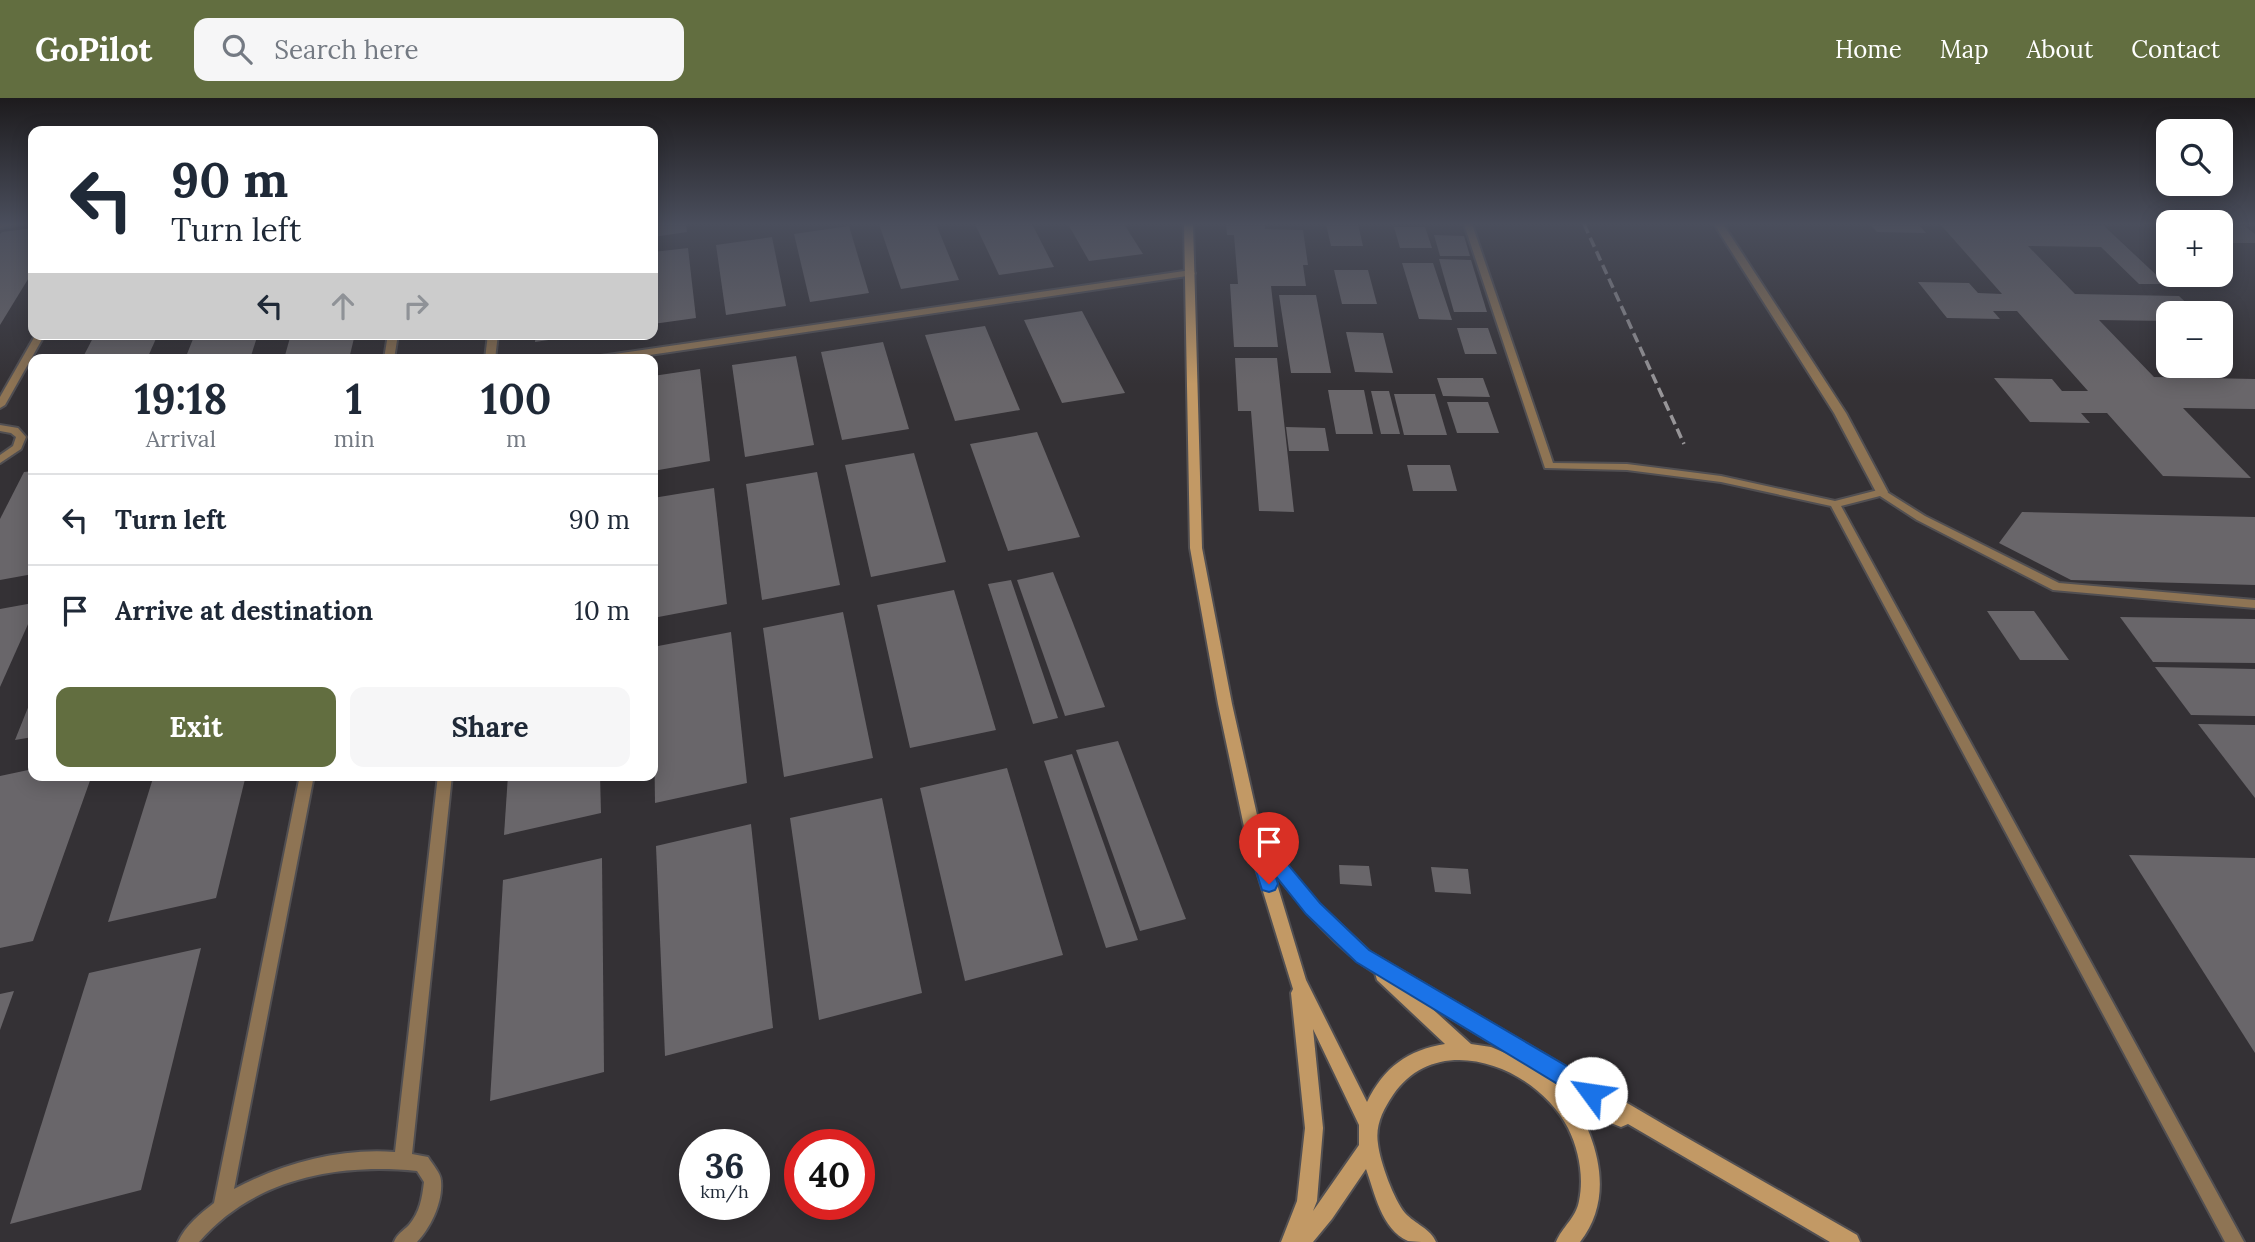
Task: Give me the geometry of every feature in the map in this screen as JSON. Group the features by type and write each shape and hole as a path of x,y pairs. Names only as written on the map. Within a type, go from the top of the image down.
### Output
{"street":[{"path":"1191,277 1195,548 1225,704 1254,836 1298,981 1368,1123"},
{"path":"1753,277 1840,413 1882,492"},
{"path":"1254,836 1313,909 1465,1050"},
{"path":"1362,956 1661,1134 1850,1242"},
{"path":"1291,1242 1307,1201 1314,1128 1298,981"},
{"path":"1426,1242 1396,1218 1367,1150 1368,1123 1385,1082 1420,1057 1465,1050 1497,1056 1528,1070 1555,1092 1584,1135 1594,1184 1580,1230 1566,1242"},
{"path":"1555,1092 1661,1134"},
{"path":"1300,1242 1325,1212 1367,1150"}],"lane":[{"path":"635,354 1161,277"},
{"path":"1486,277 1549,466 1627,467 1721,479 1835,504 1882,492 1920,518 2057,587 2255,604"},
{"path":"0,405 28,357"},
{"path":"0,428 14,430 21,437 18,444 0,460"},
{"path":"18,444 28,443"},
{"path":"1835,504 2235,1242"},
{"path":"222,1206 306,781"},
{"path":"403,1160 444,781"},
{"path":"187,1242 201,1221 222,1206 237,1196 284,1176 334,1162 388,1157 422,1163 433,1180 429,1210 410,1237 403,1242"}],"building":[{"path":"0,277 28,277 28,279 0,325"},
{"path":"658,277 691,277 696,318 658,323"},
{"path":"721,277 780,277 786,306 726,315"},
{"path":"804,277 864,277 869,293 810,302"},
{"path":"897,277 958,277 959,280 901,289"},
{"path":"1237,277 1305,277 1306,286 1271,286 1278,347 1234,347 1230,284 1238,284"},
{"path":"1336,277 1370,277 1377,304 1342,304"},
{"path":"1406,277 1438,277 1452,320 1419,319"},
{"path":"1444,277 1476,277 1487,312 1454,312"},
{"path":"1987,277 2059,277 2075,294 2179,296 2184,301 2156,301 2156,321 2099,320 2156,378 2255,379 2255,409 2183,408 2251,478 2163,476 2107,413 2081,413 2090,423 2030,422 1994,378 2052,379 2062,391 2088,391 2017,311 1993,311 2000,319 1947,318 1918,282 1969,283 1978,293 2002,294"},
{"path":"2132,277 2156,277 2156,284 2139,284"},
{"path":"1279,295 1316,295 1331,373 1291,373"},
{"path":"1082,311 1125,393 1062,403 1024,320"},
{"path":"985,326 1020,410 955,421 925,335"},
{"path":"1457,328 1488,328 1497,354 1465,354"},
{"path":"1346,332 1383,333 1393,373 1355,372"},
{"path":"92,340 155,340 149,354 85,354"},
{"path":"193,340 256,340 252,354 187,354"},
{"path":"289,340 354,340 350,354 285,354"},
{"path":"883,342 909,429 842,440 821,352"},
{"path":"796,356 814,445 745,457 732,365"},
{"path":"1235,358 1277,358 1294,512 1259,511 1251,411 1238,411"},
{"path":"700,369 710,461 658,470 658,375"},
{"path":"1437,378 1483,378 1490,397 1443,396"},
{"path":"1328,390 1364,390 1373,434 1336,434"},
{"path":"1371,391 1389,391 1400,434 1381,434"},
{"path":"1394,394 1435,394 1447,435 1404,435"},
{"path":"1447,402 1488,402 1499,433 1457,433"},
{"path":"1286,427 1325,428 1329,451 1289,451"},
{"path":"1037,432 1080,537 1008,551 970,444"},
{"path":"914,453 946,562 871,577 845,465"},
{"path":"1407,465 1450,465 1457,491 1413,491"},
{"path":"24,472 28,472 28,575 0,580 0,519"},
{"path":"817,472 840,585 762,600 746,484"},
{"path":"714,488 727,604 658,617 658,497"},
{"path":"2022,512 2255,517 2255,585 2071,580 1999,543"},
{"path":"1053,572 1105,707 1065,716 1017,580"},
{"path":"1011,580 1058,718 1033,724 988,584"},
{"path":"954,590 996,730 910,748 877,605"},
{"path":"28,604 28,624 0,687 0,609"},
{"path":"1987,611 2034,611 2069,660 2020,660"},
{"path":"843,612 873,758 784,777 763,628"},
{"path":"2120,617 2255,619 2255,663 2153,662"},
{"path":"731,632 747,783 655,803 655,781 658,781 658,646"},
{"path":"2155,667 2255,669 2255,716 2191,715"},
{"path":"28,708 28,738 15,740"},
{"path":"2198,724 2255,725 2255,798"},
{"path":"1118,741 1186,919 1140,931 1076,750"},
{"path":"1072,754 1138,940 1106,948 1044,761"},
{"path":"1007,768 1063,955 965,981 920,788"},
{"path":"28,770 28,781 90,781 33,941 0,948 0,776"},
{"path":"152,781 245,781 216,898 108,922"},
{"path":"508,781 600,781 601,813 504,835"},
{"path":"882,798 922,993 819,1020 790,818"},
{"path":"751,824 773,1028 665,1056 656,846"},
{"path":"2129,855 2255,858 2255,1053"},
{"path":"602,858 604,1072 490,1101 503,880"},
{"path":"1339,865 1369,866 1372,886 1340,884"},
{"path":"1431,867 1468,869 1471,894 1435,892"},
{"path":"201,948 141,1190 10,1224 89,973"},
{"path":"14,991 0,1030 0,994"}],"railway":[{"path":"1608,277 1684,444"}],"route":[{"path":"1269,884 1254,836 1313,909 1362,956 1591,1093"}]}
